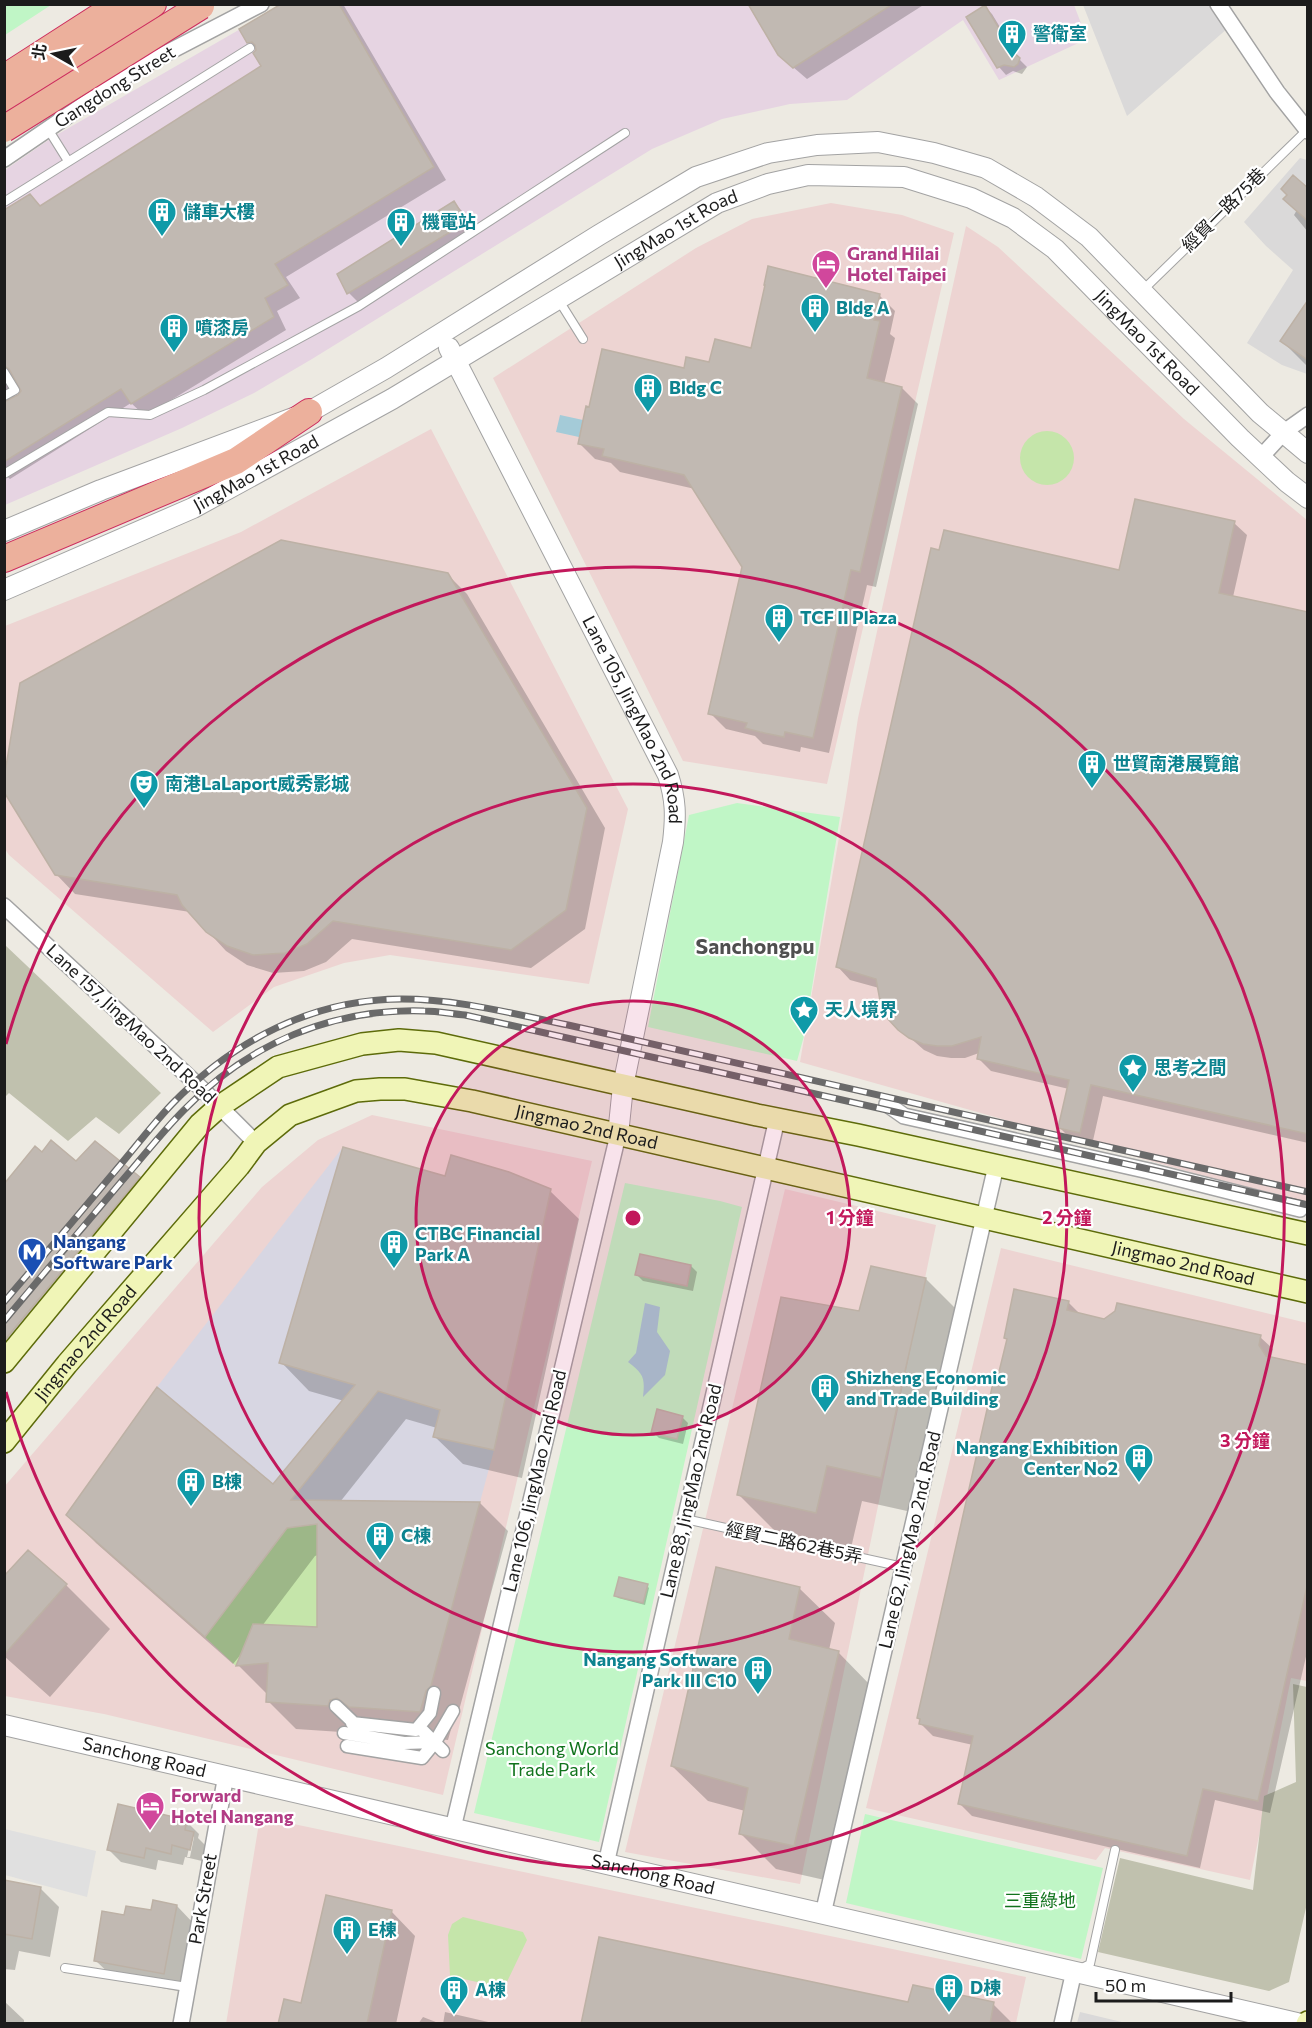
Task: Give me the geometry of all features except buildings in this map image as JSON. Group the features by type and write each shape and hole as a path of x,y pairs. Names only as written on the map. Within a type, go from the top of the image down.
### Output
{"highway":[{"path":"4,78 136,9 168,4"},
{"path":"4,129 204,4"},
{"path":"4,100 136,9"},
{"path":"4,559 236,461 309,412"}],"main road":[{"path":"4,1362 60,1288 200,1124 220,1106 278,1067 362,1044 399,1040 436,1043 623,1086 1308,1234"},
{"name":"Jingmao 2nd Road","path":"4,1442 67,1364 239,1166 256,1143 290,1115 356,1091 405,1089 461,1099 1308,1292"}],"street":[{"name":"Gangdong Street","path":"4,159 136,69 261,4"},
{"path":"1218,4 1277,92 1307,130"},
{"name":"JingMao 1st Road","path":"4,531 112,486 309,412 442,334 696,177 768,153 817,145 878,142 934,153 986,168 1036,197 1089,237 1260,413 1308,453"},
{"name":"JingMao 1st Road","path":"4,590 193,508 392,399 717,203 768,184 808,175 904,177 971,198 1013,218 1055,249 1240,438 1287,482 1308,498"},
{"name":"Lane 105, JingMao 2nd Road","path":"442,334 668,775 673,791 676,814 673,842 623,1086 618,1135"},
{"path":"1261,457 1284,432 1308,415"},
{"name":"Lane 157, JingMao 2nd Road","path":"4,906 220,1106 256,1143"},
{"path":"887,1104 904,1116 1149,1171 1300,1209"},
{"name":"Lane 88, JingMao 2nd Road","path":"606,1864 777,1119"},
{"name":"Lane 106, JingMao 2nd Road","path":"453,1828 618,1135"},
{"name":"Lane 62, JingMao 2nd. Road","path":"823,1914 996,1166"},
{"path":"418,1725 430,1713 434,1693"},
{"path":"336,1706 348,1734 398,1754 422,1758 444,1732 453,1711"},
{"name":"Sanchong Road","path":"4,1725 1301,2024"},
{"path":"418,1725 434,1746"},
{"path":"348,1734 418,1725 444,1732"},
{"path":"348,1734 434,1746"},
{"path":"379,1740 398,1754"},
{"name":"Park Street","path":"181,2024 226,1775"},
{"path":"1062,2024 1074,1971"}],"lane":[{"path":"4,202 250,48"},
{"path":"36,99 136,69"},
{"path":"48,129 68,161"},
{"name":"經貿一路75巷","path":"1142,291 1307,130"},
{"path":"4,474 108,412 150,415 204,390 349,311 625,133"},
{"path":"558,298 583,339"},
{"path":"4,372 15,390 4,396"},
{"name":"經貿二路62巷5弄","path":"685,1519 903,1567"},
{"path":"1074,1971 1090,1964 1115,1850"},
{"path":"65,1968 187,1988"}],"shaded area":[{"path":"282,5 1074,5 1087,39 999,80 963,20 847,100 790,104 722,119 652,149 254,393 182,428 5,505 5,170 53,137"},
{"path":"1083,5 1210,5 1228,28 1127,116"},
{"path":"1300,158 1307,160 1307,374 1282,365 1247,343 1293,270 1244,222"},
{"path":"831,203 902,215 954,233 827,784 683,761 493,378 696,248 752,219"},
{"name":"世貿南港展覽館","path":"966,226 998,247 1184,419 1307,520 1307,1205 800,1062 858,718"},
{"path":"431,429 628,809 589,984 390,955 344,963 274,987 213,1032 9,855 5,849 5,626 241,532"},
{"path":"5,945 161,1093 119,1134 96,1117 68,1141 9,1093 5,1097"},
{"path":"372,1115 592,1161 443,1795 104,1714 5,1696 4,1487 262,1187 318,1140"},
{"path":"343,1147 280,1362 440,1410 433,1437 494,1450 480,1502 291,1500 157,1387"},
{"path":"785,1189 936,1225 800,1884 625,1852"},
{"name":"Nangang Exhibition Center No2","path":"1001,1248 1307,1323 1307,1681 1291,1678 1250,1880 1105,1848 1096,1860 866,1808"},
{"path":"1293,1684 1307,1687 1308,1899 1289,1982 1269,1991 1098,1952 1120,1858 1253,1890 1264,1796 1296,1782"},
{"path":"260,1817 1026,1977 1016,2023 226,2024"},
{"path":"5,1829 96,1851 87,1897 5,1875"},
{"path":"1080,2012 1126,2023 1077,2023"}],"green space":[{"path":"5,4 51,4 51,5 5,35"},
{"path":"1042,431 1052,431 1062,435 1070,443 1074,458 1070,473 1062,481 1052,485 1042,485 1032,481 1024,473 1020,463 1020,453 1024,443 1032,435"},
{"path":"737,803 840,817 804,1036 797,1061 648,1027 689,815"},
{"name":"Sanchong World Trade Park","path":"625,1183 742,1207 599,1842 474,1813"},
{"path":"317,1524 317,1627 253,1624 236,1666 205,1637 287,1528"},
{"name":"三重綠地","path":"865,1814 1103,1868 1081,1959 846,1903"},
{"path":"463,1917 523,1932 527,1940 504,1988 450,1976 448,1935 452,1924"}],"water":[{"path":"560,415 583,420 579,437 556,432"},
{"path":"645,1303 660,1307 657,1332 670,1351 665,1375 643,1397 642,1377 628,1362 636,1353"}],"railway":[{"path":"4,1302 156,1122 196,1081 248,1043 276,1028 306,1016 369,1001 423,1000 465,1004 506,1012 1308,1192"},
{"path":"4,1321 160,1136 209,1087 236,1066 294,1035 357,1016 390,1012 429,1011 465,1015 1308,1205"}],"place":[{"name":"警衛室","path":"1012,60"},
{"name":"儲車大樓","path":"162,238"},
{"name":"機電站","path":"401,248"},
{"name":"Grand Hilai Hotel Taipei","path":"826,290"},
{"name":"Bldg A","path":"815,334"},
{"name":"噴漆房","path":"174,354"},
{"name":"Bldg C","path":"648,414"},
{"name":"TCF II Plaza","path":"779,644"},
{"name":"世貿南港展覽館","path":"1092,790"},
{"name":"南港LaLaport威秀影城","path":"144,810"},
{"name":"天人境界","path":"804,1036"},
{"name":"思考之間","path":"1133,1094"},
{"name":"CTBC Financial Park A","path":"394,1270"},
{"name":"Nangang Software Park","path":"32,1278"},
{"name":"Shizheng Economic and Trade Building","path":"825,1414"},
{"name":"Nangang Exhibition Center No2","path":"1139,1484"},
{"name":"B棟","path":"191,1508"},
{"name":"C棟","path":"380,1562"},
{"name":"Nangang Software Park III C10","path":"758,1696"},
{"name":"Forward Hotel Nangang","path":"150,1832"},
{"name":"E棟","path":"347,1956"},
{"name":"D棟","path":"949,2014"},
{"name":"A棟","path":"454,2016"}],"district":[{"name":"Sanchongpu","path":"755,947"}]}
